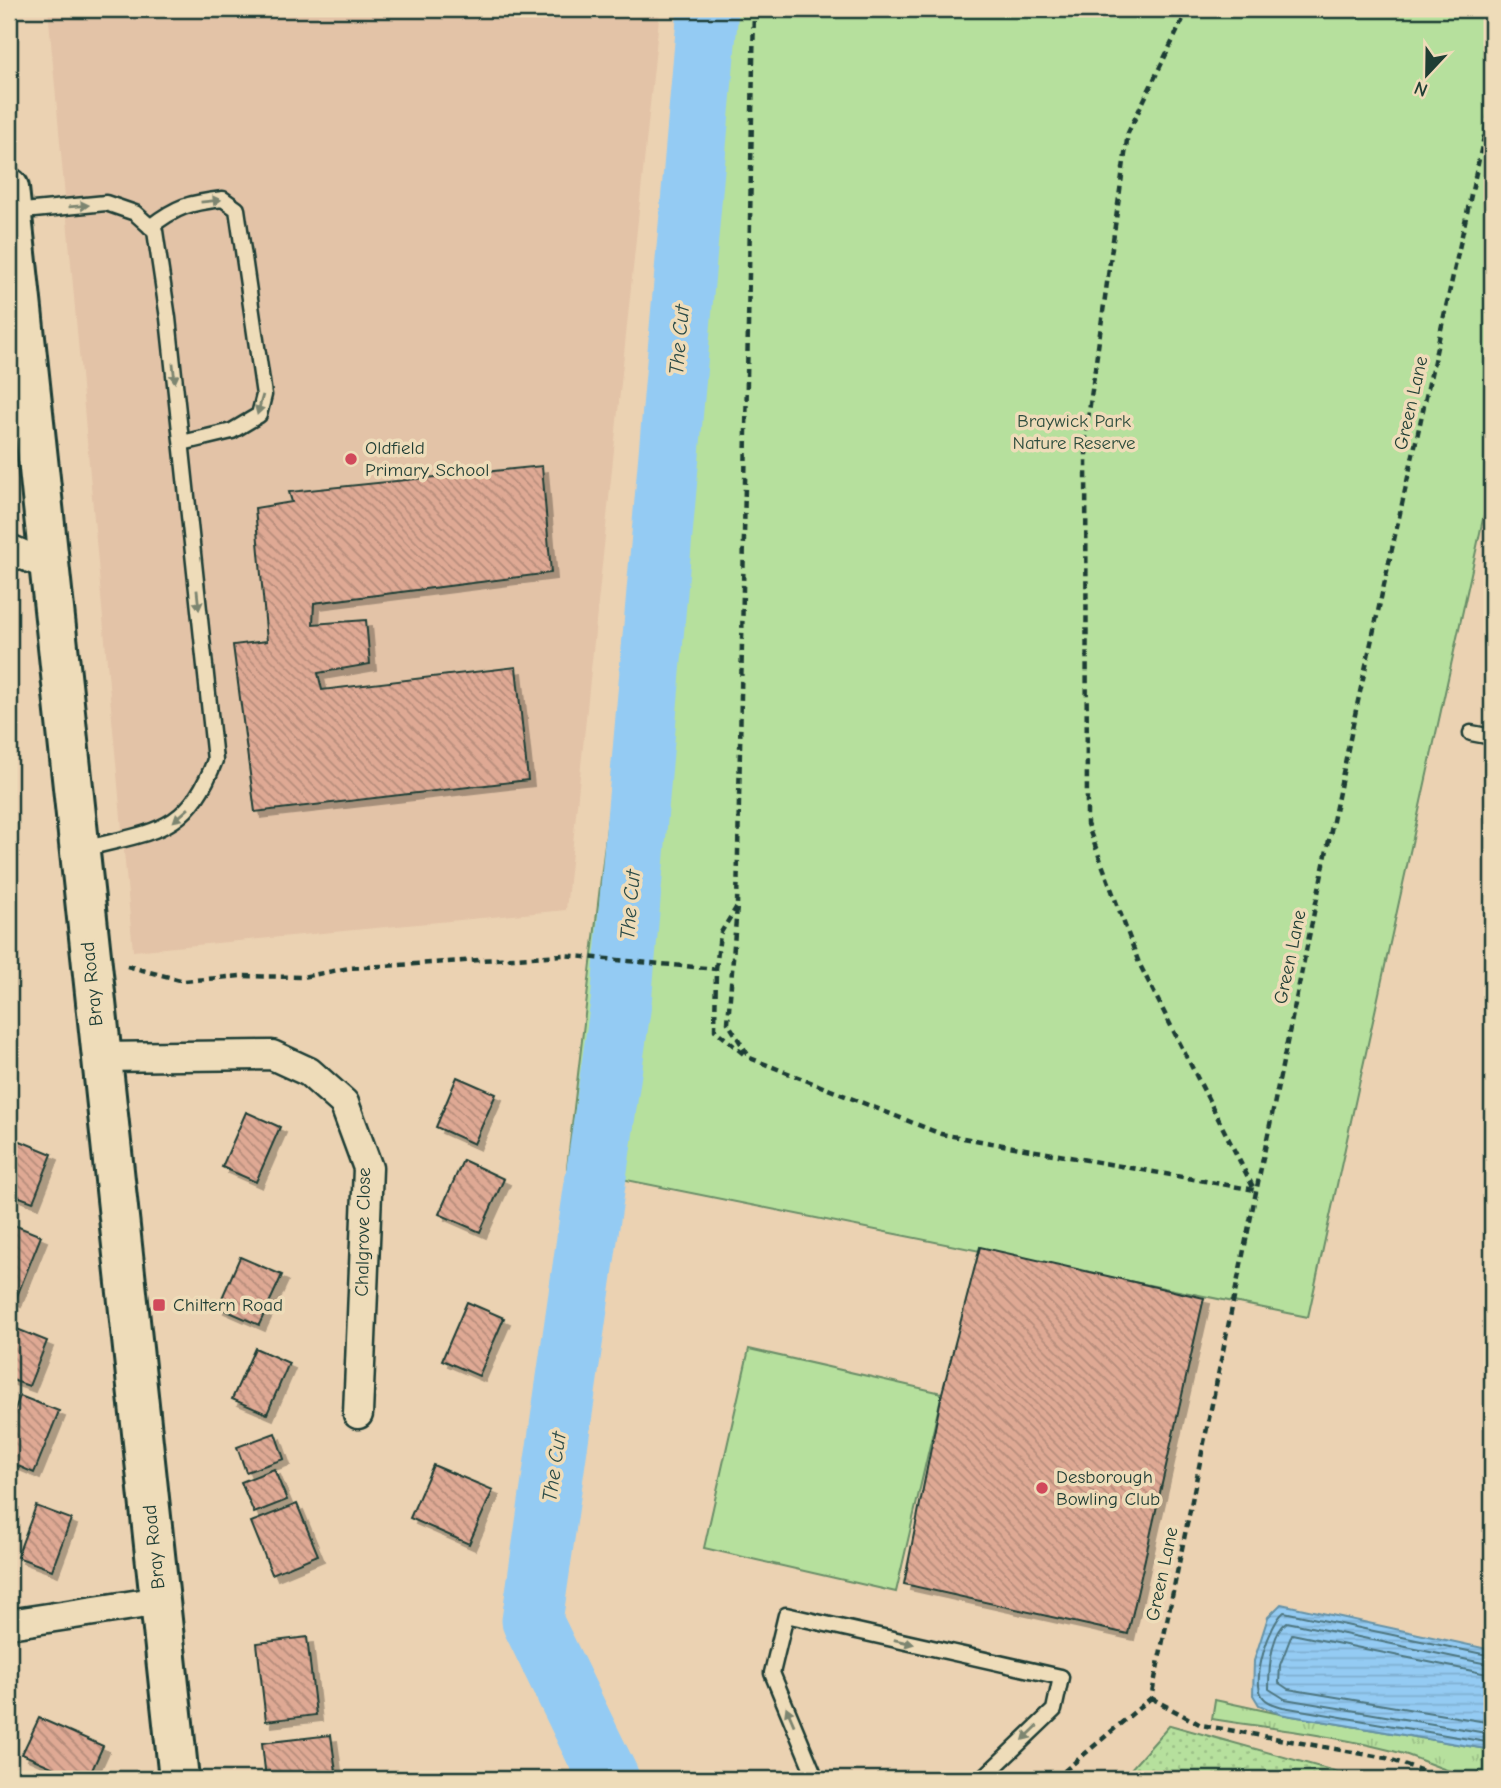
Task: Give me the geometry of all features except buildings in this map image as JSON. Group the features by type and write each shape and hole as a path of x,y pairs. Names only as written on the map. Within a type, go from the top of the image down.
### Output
{"main road":[{"name":"Bray Road","path":"10,200 179,1779"}],"street":[{"path":"9,549 49,566"},
{"name":"Chalgrove Close","path":"100,1057 272,1055 309,1072 344,1103 368,1168 358,1414"},
{"path":"9,1624 160,1601"}],"lane":[{"path":"150,227 175,208 223,199 237,209 264,395 259,415 232,431 182,443"},
{"path":"10,200 106,203 135,214 155,231 182,443 215,760 205,786 187,812 166,828 78,850"},
{"path":"1471,733 1492,737"},
{"path":"817,1779 772,1673 786,1615 1061,1677 1054,1710 982,1779"}],"path":[{"path":"750,1058 728,1023 737,906 754,9"},
{"path":"1188,9 1128,133 1086,433 1087,824 1139,963 1255,1190"},
{"name":"Green Lane","path":"1151,1698 1356,709 1492,102"},
{"path":"737,906 720,933 716,969 715,1030 750,1058 941,1134 1255,1190"},
{"path":"89,956 184,981 240,975 302,977 349,968 563,955 716,969"},
{"path":"1055,1779 1151,1698 1201,1725 1386,1758 1446,1779"}],"shaded area":[{"name":"Oldfield Primary School","path":"48,9 660,9 566,910 133,951"}],"green space":[{"name":"Braywick Park Nature Reserve","path":"703,9 1492,9 1492,478 1308,1317 567,1168"},
{"path":"749,1349 942,1393 896,1592 704,1548"},
{"path":"1215,1700 1280,1714 1492,1750 1492,1779 1458,1774 1404,1754 1357,1742 1212,1719"},
{"path":"1170,1725 1363,1779 1122,1779"}],"water":[{"path":"1281,1604 1492,1650 1492,1750 1280,1714 1259,1705 1253,1695 1254,1661 1268,1617"}],"waterway":[{"name":"The Cut","path":"609,1779 532,1621 621,1003 708,9"}],"place":[{"name":"Oldfield Primary School","path":"351,459"},
{"name":"Chiltern Road","path":"159,1305"},
{"name":"Desborough Bowling Club","path":"1042,1488"}]}
